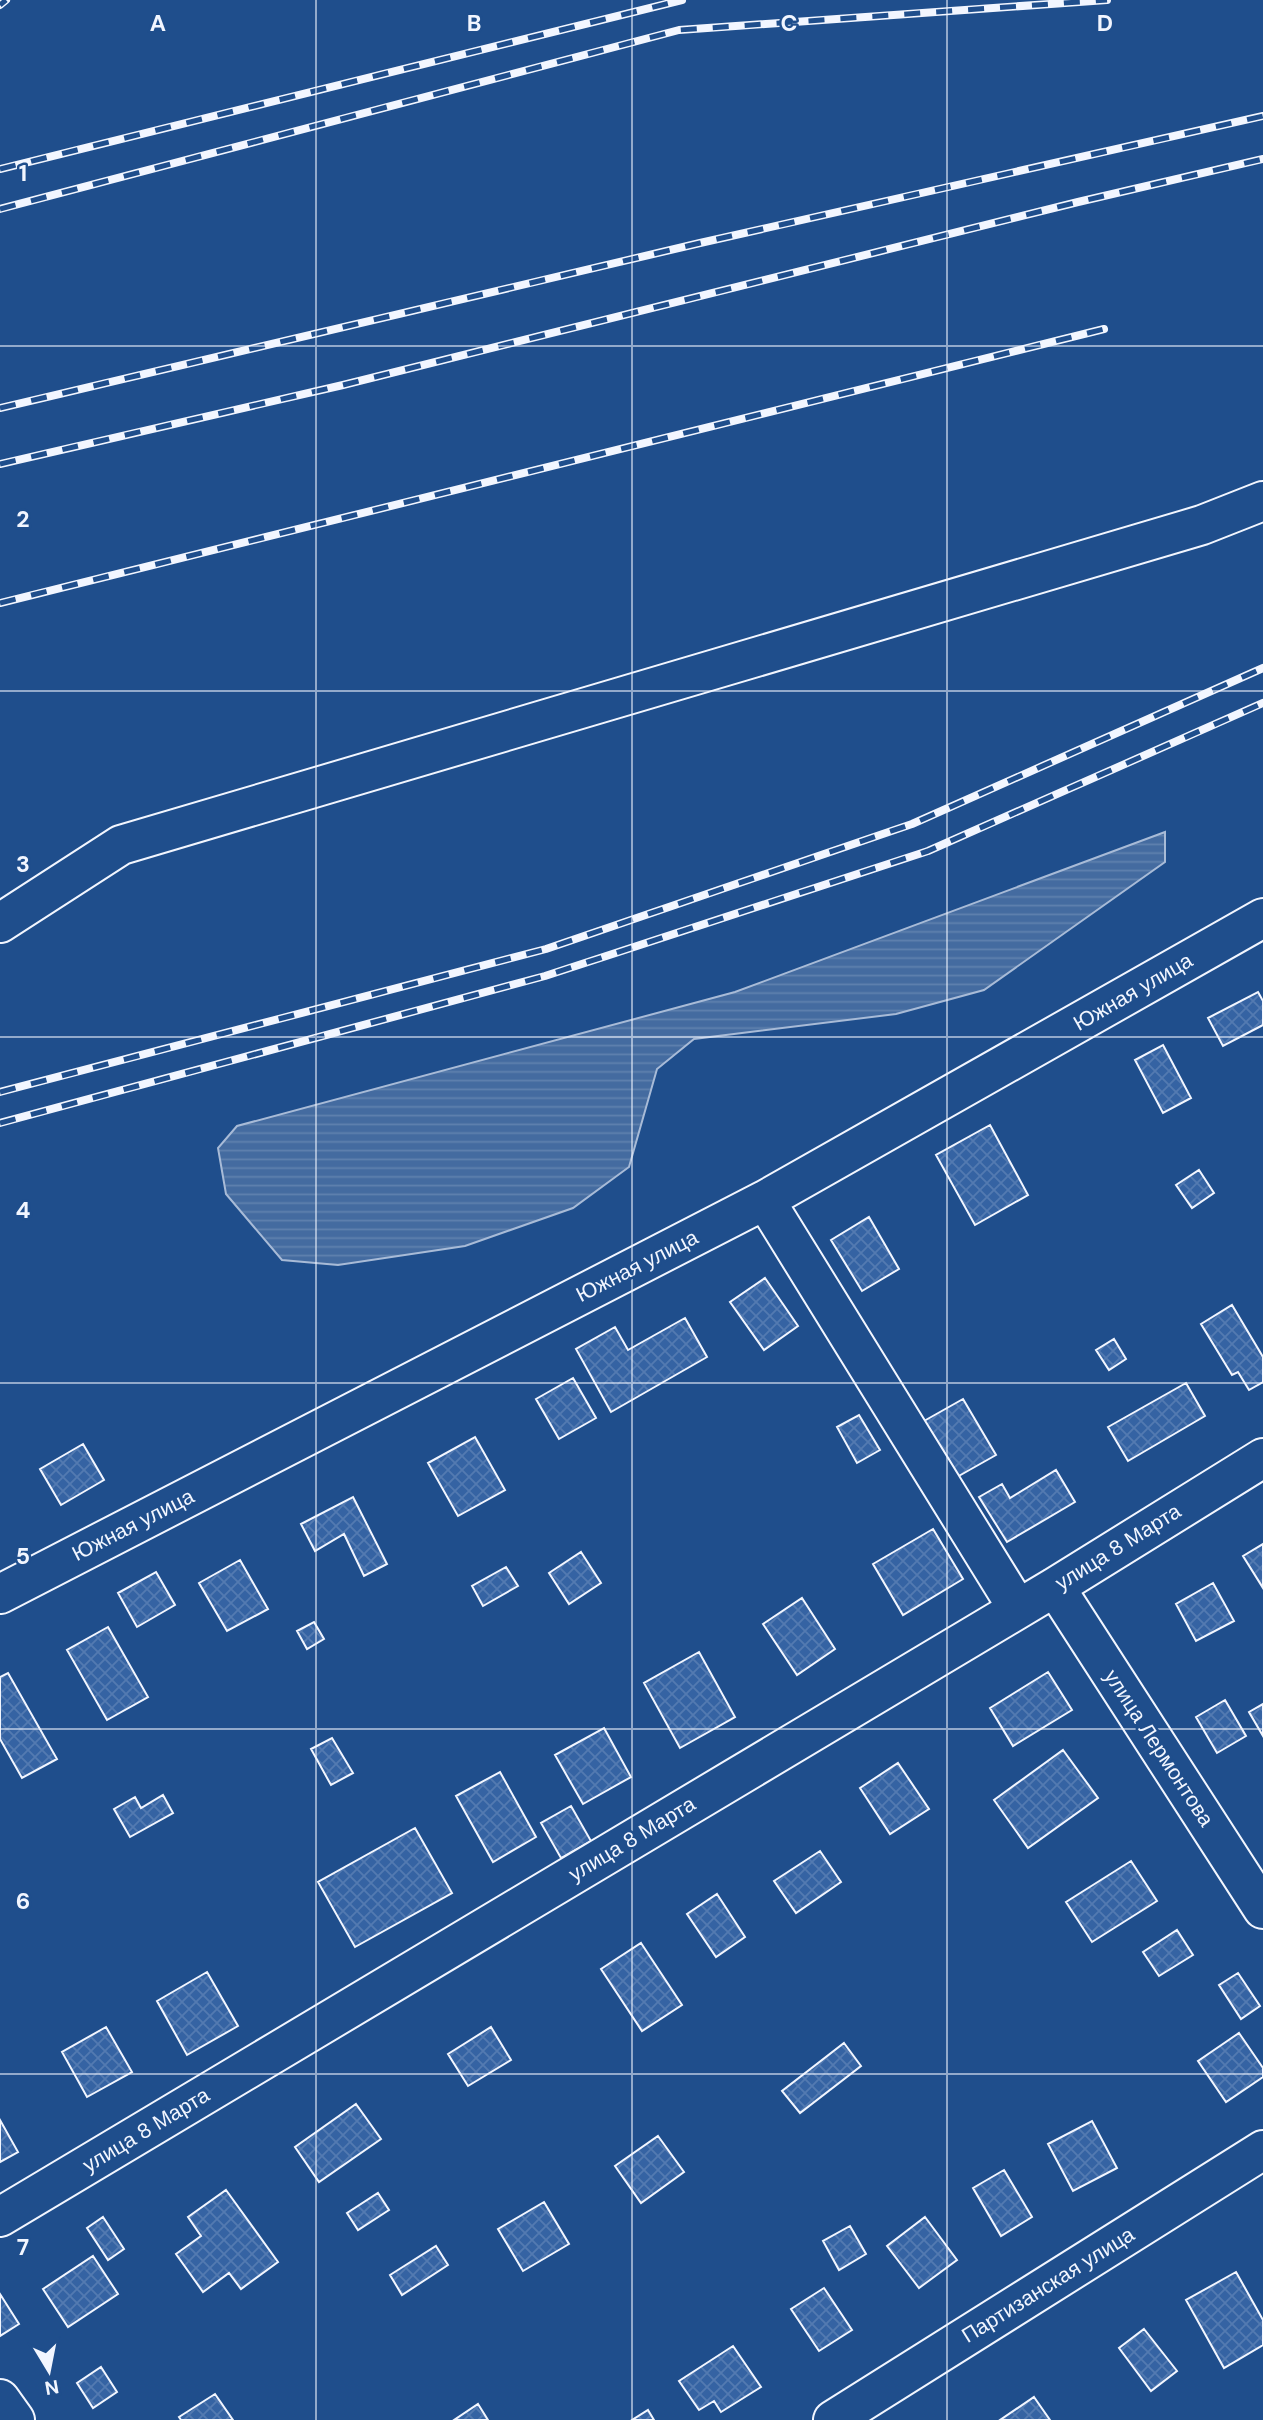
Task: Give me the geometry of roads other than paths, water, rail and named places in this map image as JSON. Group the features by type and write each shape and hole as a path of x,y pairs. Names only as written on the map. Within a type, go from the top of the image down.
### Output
{"street":[{"path":"0,923 121,845 1175,533 1263,501"},
{"name":"Южная улица","path":"0,1594 765,1200 1263,918"},
{"path":"765,1200 1018,1609"},
{"name":"улица 8 Марта","path":"0,2217 1055,1587 1263,1458"},
{"name":"улица Лермонтова","path":"1055,1587 1263,1909"},
{"name":"Партизанская улица","path":"833,2420 1263,2150"},
{"path":"0,2399 15,2420"}],"water":[{"path":"1165,832 1165,862 984,990 896,1014 694,1039 657,1069 629,1167 573,1208 465,1246 338,1265 282,1260 226,1194 218,1148 237,1126 735,992"}],"railway":[{"path":"0,5 6,0"},
{"path":"0,169 682,0"},
{"path":"0,209 679,30 1107,0"},
{"path":"0,408 700,243 1263,116"},
{"path":"0,464 343,385 1078,202 1263,159"},
{"path":"0,603 1104,329"},
{"path":"0,1092 546,949 912,824 1263,668"},
{"path":"0,1123 545,976 928,851 1263,703"}]}
